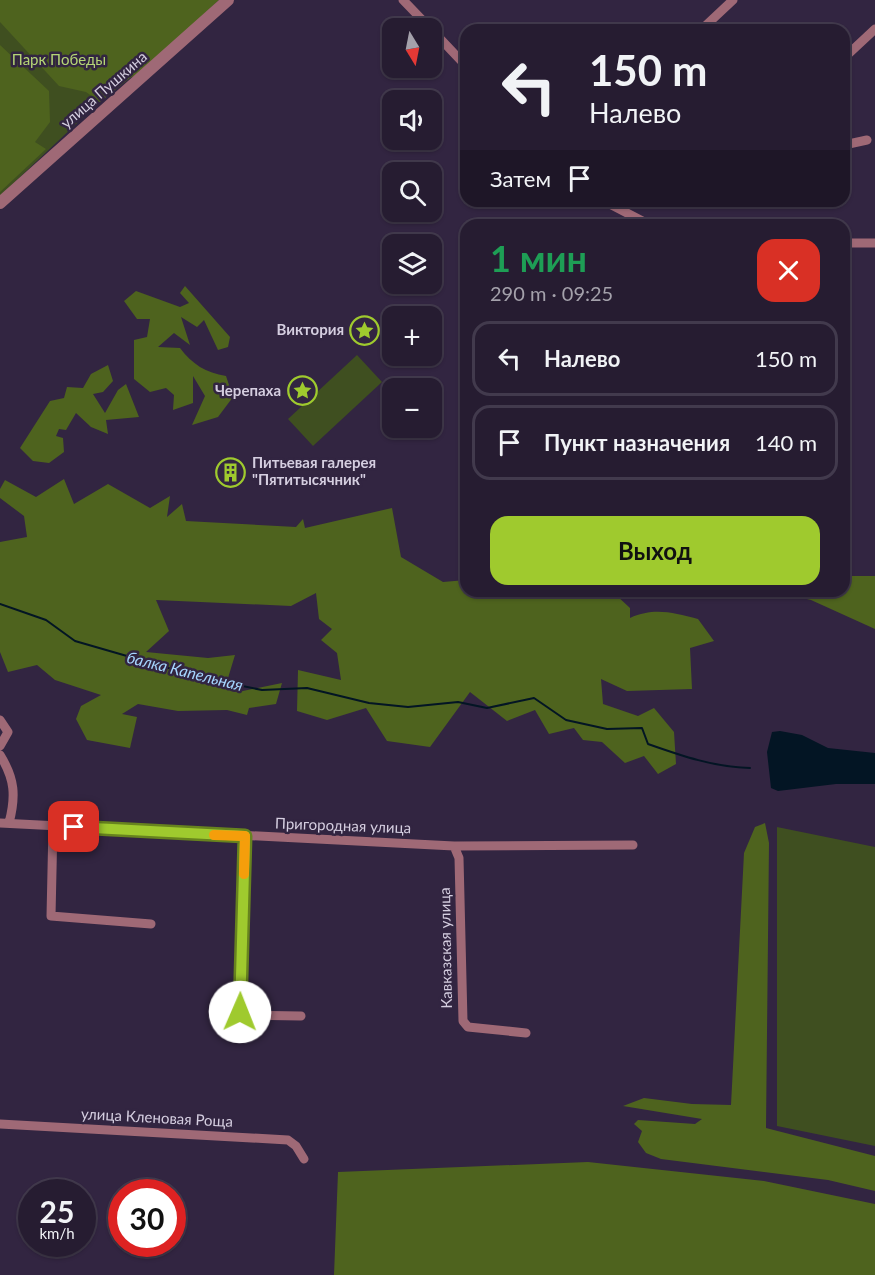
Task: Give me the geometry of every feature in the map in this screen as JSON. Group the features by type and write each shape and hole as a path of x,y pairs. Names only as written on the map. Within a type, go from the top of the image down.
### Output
{"street":[{"name":"улица Пушкина","path":"0,203 228,0"},
{"path":"403,0 420,18"},
{"path":"707,24 732,0"},
{"path":"850,52 875,29"},
{"path":"442,41 460,60"},
{"path":"850,144 867,140"},
{"path":"616,207 638,219"},
{"path":"850,243 875,243"},
{"path":"0,720 8,732 0,746"},
{"path":"0,755 9,769 14,785 15,802 5,823"},
{"name":"Пригородная улица","path":"5,823 454,846 633,845"},
{"path":"53,825 51,916 151,924"},
{"path":"245,836 240,1012 242,1015 301,1016"},
{"name":"Кавказская улица","path":"454,846 459,858 463,1022 468,1027 526,1033"},
{"name":"улица Кленовая Роща","path":"0,1124 288,1140 296,1146 304,1159"}],"green space":[{"name":"Парк Победы","path":"0,0 207,0 0,196"},
{"name":"Парк Победы","path":"0,0 219,0 141,73 130,78 100,102 86,92 59,86 0,22"},
{"path":"0,45 49,91 50,122 35,142 46,149 0,192"},
{"path":"185,286 230,337 228,347 218,350 204,320 197,327 181,317 190,345 174,333 158,347 180,348 200,367 226,376 233,397 218,417 192,425 205,396 193,376 193,403 173,410 174,395 166,388 150,392 134,379 134,340 147,337 150,319 137,319 124,301 136,291 180,307 189,303 180,293"},
{"path":"357,355 382,382 313,446 288,419"},
{"path":"108,365 113,381 103,392 93,394 105,413 118,390 126,384 139,417 106,420 108,434 91,427 76,413 66,430 59,429 56,436 63,438 64,452 49,463 33,461 20,448 50,401 64,398 67,387 83,388 91,374"},
{"path":"64,479 74,504 108,484 150,508 170,496 167,517 182,504 186,521 296,527 303,519 305,528 392,508 401,557 443,582 460,581 460,597 618,597 630,608 630,618 656,612 698,619 714,641 690,648 692,689 627,691 601,679 603,704 638,716 654,708 674,732 676,764 658,774 644,756 625,763 602,742 583,740 574,728 549,734 535,710 507,721 470,692 430,747 387,741 366,708 327,720 297,711 298,670 341,680 337,653 321,640 332,629 319,619 316,593 291,606 156,600 169,631 146,652 208,658 235,655 228,678 238,692 282,683 276,704 249,708 247,715 227,710 178,711 138,704 122,714 137,717 130,748 87,740 76,719 81,706 101,695 55,680 37,665 8,672 0,652 0,542 27,537 24,516 0,498 0,489 5,480 36,497"},
{"path":"850,576 875,576 875,629 811,600 799,597 850,597"},
{"path":"765,823 769,843 766,1128 875,1156 875,1191 828,1180 661,1159 646,1153 638,1142 642,1131 634,1124 638,1120 695,1124 702,1119 623,1106 644,1098 692,1104 731,1105 744,853 755,827"},
{"path":"777,827 875,847 875,1146 777,1126"},
{"path":"588,1162 764,1181 875,1204 875,1275 334,1275 338,1172"}],"water":[{"path":"772,732 802,735 828,748 875,753 875,784 836,784 778,791 771,788 767,752"}],"waterway":[{"name":"балка Капельная","path":"0,604 46,620 75,641 203,678 262,690 307,688 369,703 408,707 458,702 487,708 534,698 566,720 607,729 642,728 648,744 711,763 750,768"}],"slow traffic":[{"path":"214,835 245,836 244,874"}],"place":[{"name":"Виктория","path":"365,330"},
{"name":"Черепаха","path":"302,391"},
{"name":"Питьевая галерея \"Пятитысячник\"","path":"231,472"}],"route":[{"path":"74,827 245,836 240,1012"}]}
